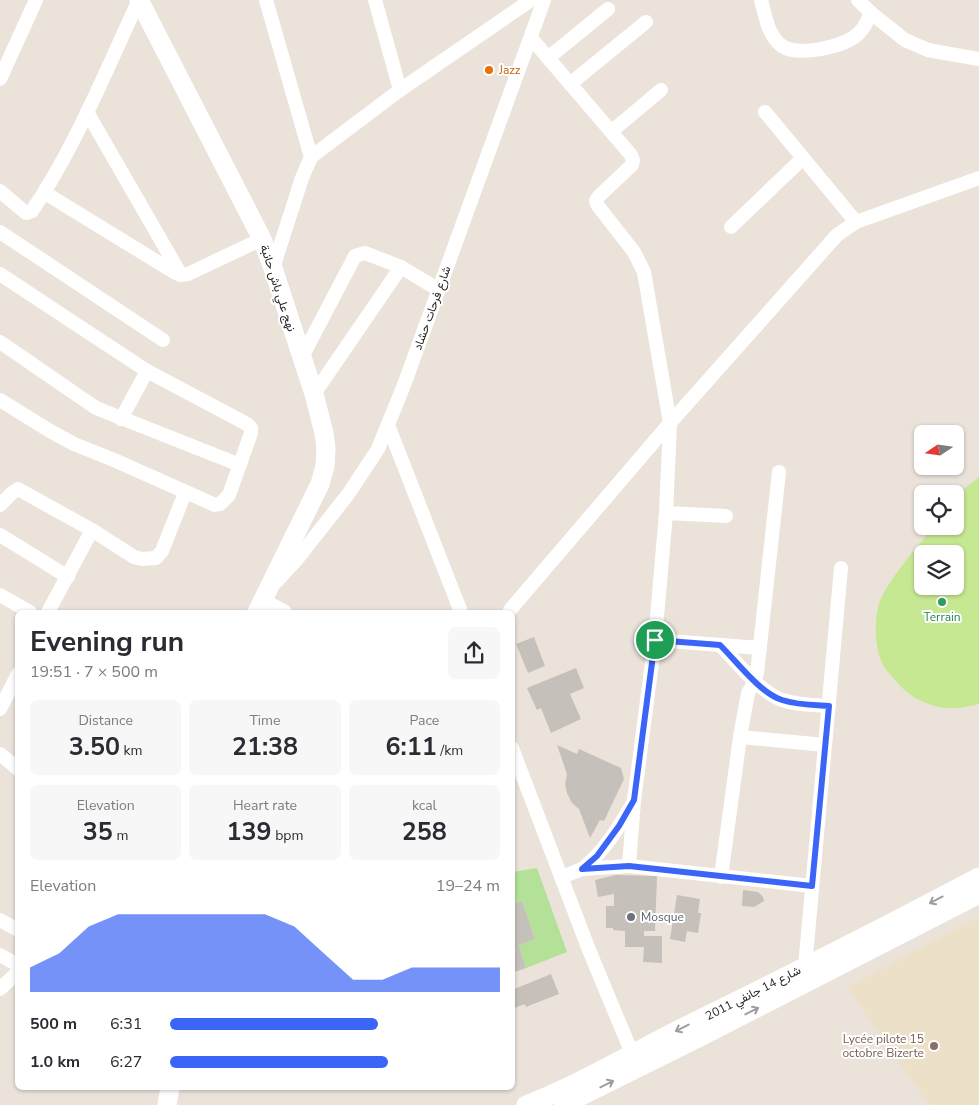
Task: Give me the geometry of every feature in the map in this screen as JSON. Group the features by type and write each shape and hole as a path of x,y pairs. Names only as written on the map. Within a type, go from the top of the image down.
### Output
{"main road":[{"name":"نهج علي باش حانبة","path":"139,0 262,239 314,394 324,433 326,449 325,466 320,484 312,504 263,600"},
{"name":"شارع 14 جانفي 2011","path":"563,1105 636,1060 805,967 979,877"},
{"name":"شارع 14 جانفي 2011","path":"526,1105 636,1060 979,894"},
{"path":"167,1105 170,1090"}],"street":[{"path":"0,78 36,0"},
{"path":"0,191 26,212 30,213 44,192 87,112 139,0"},
{"path":"266,0 311,157"},
{"path":"375,0 400,90"},
{"path":"510,0 527,2"},
{"name":"شارع فرحات حشاد","path":"263,600 349,493 378,449 404,385 544,0"},
{"path":"761,0 771,34 781,45 792,50 802,51 825,48 853,38 864,27 871,13"},
{"path":"858,0 905,40 928,50 979,59"},
{"path":"272,268 302,178 311,157 400,90 527,2"},
{"path":"548,58 608,9"},
{"path":"570,84 646,22"},
{"path":"531,38 612,131 633,160 632,165 596,201 634,252 644,272 670,423 666,513 655,640 634,800 629,866"},
{"path":"612,131 662,90"},
{"path":"87,112 181,275"},
{"path":"765,112 856,222"},
{"path":"732,227 803,158"},
{"path":"510,610 670,423 837,235 856,222 979,178"},
{"path":"44,192 181,275 188,274 262,239"},
{"path":"0,232 163,340"},
{"path":"301,359 355,256 359,253 365,253 401,268 439,290"},
{"path":"314,394 401,268"},
{"path":"0,274 147,371 251,428 251,433 229,495 220,504 214,505 74,444 0,400"},
{"path":"0,342 96,408 240,465"},
{"path":"121,419 147,371"},
{"path":"388,425 460,610"},
{"path":"721,877 740,736 748,693 755,681 760,648 779,472"},
{"path":"0,505 12,492 18,489 92,530 134,557 142,559 156,558 162,551 185,493"},
{"path":"666,513 726,516"},
{"path":"49,610 92,530"},
{"path":"0,535 68,576"},
{"path":"805,967 841,568"},
{"path":"0,595 26,610"},
{"path":"263,600 281,610"},
{"path":"655,640 760,648"},
{"path":"720,645 768,693 796,704 829,706"},
{"path":"0,709 15,680"},
{"path":"740,736 825,745"},
{"path":"0,754 15,766"},
{"path":"515,756 589,950 636,1060"},
{"path":"582,869 597,856 619,826 634,800"},
{"path":"562,877 582,869 629,866 812,886"},
{"path":"0,920 15,928"},
{"path":"0,955 15,963"},
{"path":"1,987 15,975"}],"shaded area":[{"name":"Lycée pilote 15 octobre Bizerte","path":"979,917 979,1105 929,1105 847,987"}],"green space":[{"path":"979,477 979,704 967,707 943,708 922,701 912,696 903,688 885,668 881,660 876,638 878,607 887,588 914,550 914,595 964,595 964,545 918,545 927,535 964,535 964,489"},
{"path":"537,868 567,952 526,968 519,945 535,939 522,901 515,903 515,872"}],"building":[{"path":"534,637 545,666 528,673 516,644"},
{"path":"576,668 584,688 570,694 581,719 551,733 541,708 537,710 527,688"},
{"path":"557,745 577,754 579,749 621,768 624,779 604,821 600,820 590,838 579,809 572,803 567,793 565,784 567,774"},
{"name":"Mosque","path":"616,875 657,876 655,931 644,931 644,936 662,936 662,963 643,962 644,947 625,947 625,931 606,928 606,906 614,906 614,894 598,897 595,880"},
{"path":"743,890 758,892 764,901 754,907 742,906"},
{"path":"677,895 700,899 698,913 701,913 698,933 687,931 685,942 670,939"},
{"path":"522,901 535,939 519,945 526,968 515,972 515,903"},
{"path":"551,974 559,994 526,1007 525,1004 515,1008 515,989"}],"place":[{"name":"Jazz","path":"489,70"},
{"name":"Terrain","path":"942,602"},
{"name":"Mosque","path":"631,917"},
{"name":"Lycée pilote 15 octobre Bizerte","path":"934,1046"}],"route":[{"path":"655,640 720,645 768,693 796,704 829,706 812,886 629,866 582,869 597,856 619,826 634,800 655,640"}]}
